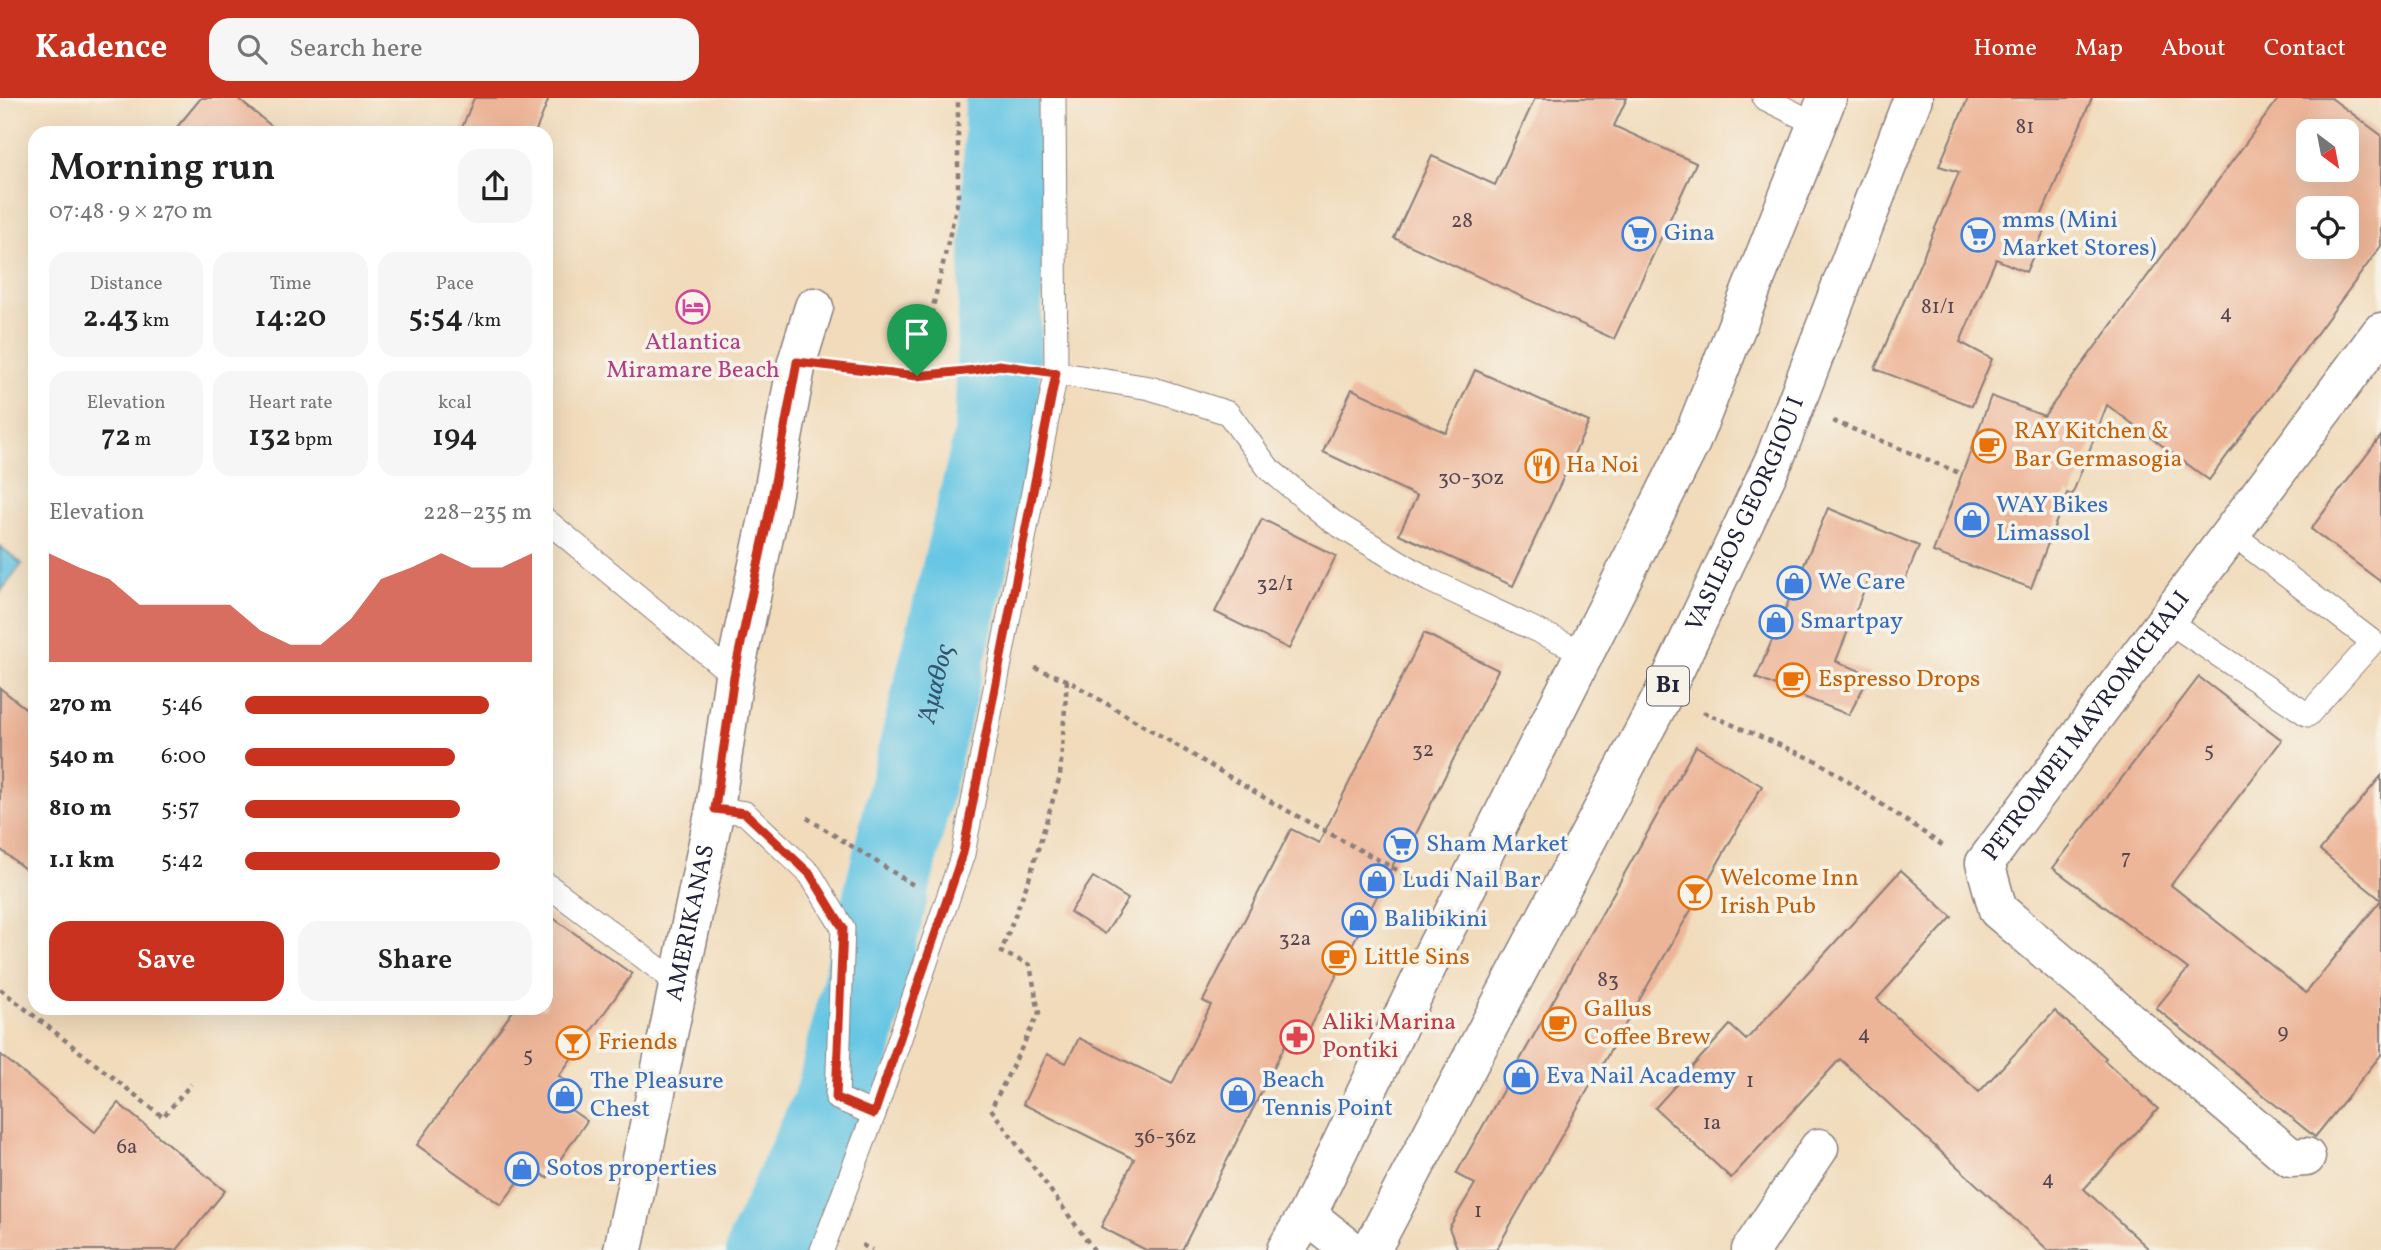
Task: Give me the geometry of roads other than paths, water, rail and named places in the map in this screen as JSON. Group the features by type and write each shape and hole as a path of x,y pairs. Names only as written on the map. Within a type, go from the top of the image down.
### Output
{"main road":[{"name":"VASILEOS GEORGIOU I","path":"1371,1250 1663,695 1775,458 1913,98"},
{"path":"1286,1250 1307,1215 1434,952 1690,442 1822,111"},
{"name":"AMERIKANAS","path":"624,1250 715,809 734,676 770,509 797,362 814,307"},
{"name":"PETROMPEI MAVROMICHALI","path":"2306,1157 2291,1158 1998,910 1985,863 2381,332"},
{"path":"1751,1250 1819,1147"},
{"path":"1307,1215 1351,1250"}],"lane":[{"path":"822,1250 874,1114 963,853 1056,373 1054,98"},
{"path":"1764,98 1822,111"},
{"path":"1056,373 1150,388 1228,413 1269,469 1332,520 1429,580 1585,653"},
{"path":"553,526 734,676"},
{"path":"2166,620 2308,715 2378,641 2230,532"},
{"path":"715,809 745,813 810,874 843,928 836,1098 874,1114"},
{"path":"553,889 679,984"}],"water":[{"path":"0,546 22,564 0,592"}],"waterway":[{"name":"Άμαθος","path":"768,1250 837,1098 996,436 1007,98"}],"place":[{"name":"Gina","path":"1639,234"},
{"name":"mms (Mini Market Stores)","path":"1978,235"},
{"name":"Atlantica Miramare Beach","path":"693,307"},
{"name":"RAY Kitchen & Bar Germasogia","path":"1989,446"},
{"name":"Ha Noi","path":"1542,466"},
{"name":"WAY Bikes Limassol","path":"1972,520"},
{"name":"We Care","path":"1794,583"},
{"name":"Smartpay","path":"1776,622"},
{"name":"Espresso Drops","path":"1793,680"},
{"name":"Sham Market","path":"1401,845"},
{"name":"Ludi Nail Bar","path":"1377,881"},
{"name":"Welcome Inn Irish Pub","path":"1695,893"},
{"name":"Balibikini","path":"1359,920"},
{"name":"Little Sins","path":"1339,958"},
{"name":"Gallus Coffee Brew","path":"1559,1024"},
{"name":"Aliki Marina Pontiki","path":"1297,1037"},
{"name":"Friends","path":"573,1043"},
{"name":"Eva Nail Academy","path":"1521,1077"},
{"name":"Beach Tennis Point","path":"1238,1095"},
{"name":"The Pleasure Chest","path":"565,1096"},
{"name":"Sotos properties","path":"522,1169"}]}
